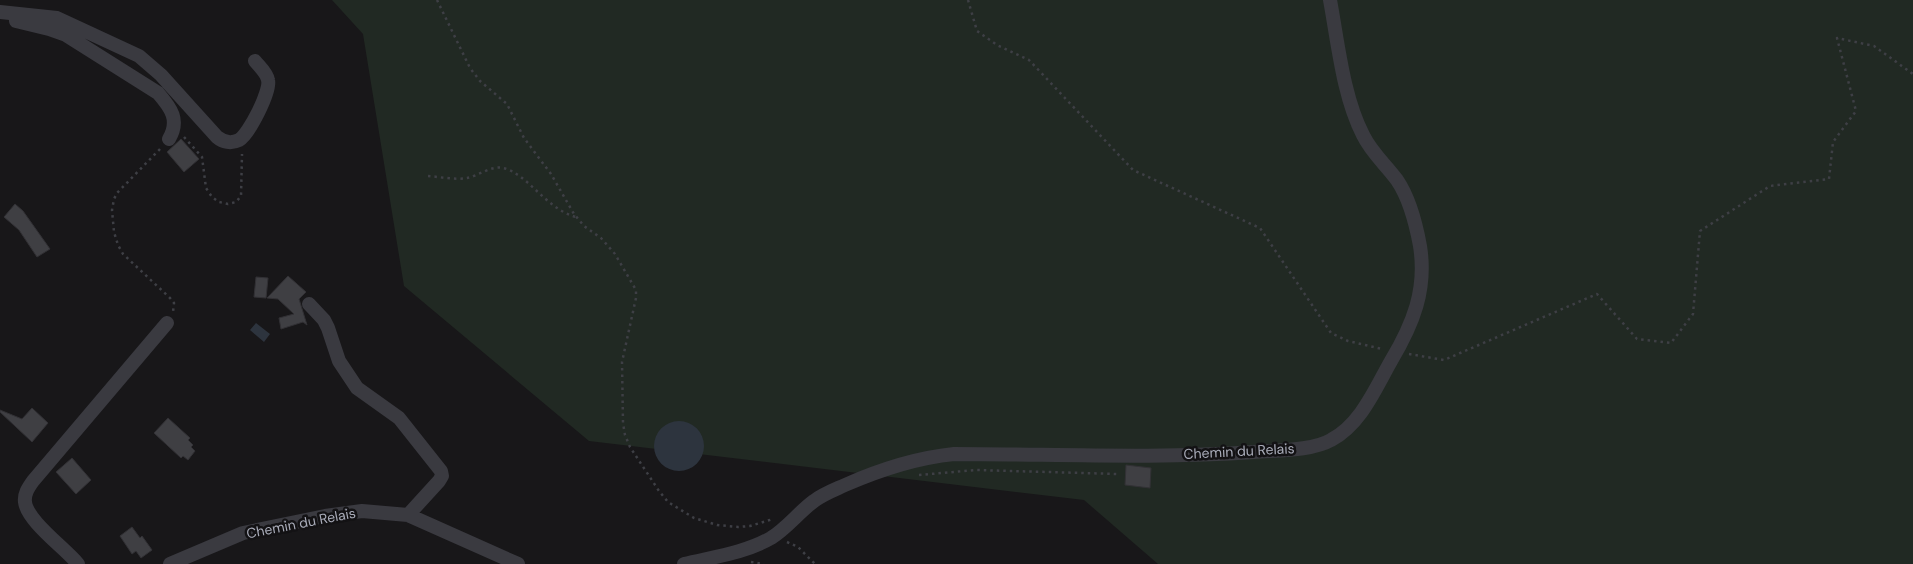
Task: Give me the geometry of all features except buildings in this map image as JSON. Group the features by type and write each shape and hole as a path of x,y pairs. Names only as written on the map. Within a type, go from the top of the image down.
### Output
{"street":[{"name":"Chemin du Relais","path":"684,564 736,552 772,537 808,505 824,494 873,473 934,456 954,454 1205,455 1282,450 1318,445 1340,434 1355,420 1396,352 1416,310 1420,294 1422,271 1416,227 1402,189 1372,149 1357,122 1346,85 1330,0"},
{"path":"0,12 57,18 128,51 152,66 225,142 241,138 259,111 268,87 267,77 254,61"},
{"path":"0,18 49,28 66,36 158,93 169,106 174,124 174,130 169,139"},
{"path":"309,304 324,320 338,361 357,388 399,418 441,471 442,476 439,481 408,515"},
{"path":"78,564 34,519 25,502 26,492 29,486 167,323"},
{"name":"Chemin du Relais","path":"170,564 219,542 260,529 354,511 408,515 518,564"}],"path":[{"path":"437,0 470,68 480,81 507,104 524,138 550,174 577,218 584,226 601,238 615,254 636,290 636,298 622,362 623,423 624,435 651,480 668,502 694,518 738,527 750,526 778,518 786,526"},
{"path":"968,0 977,31 997,45 1028,60 1133,170 1260,228 1331,333 1348,341 1444,360 1598,294 1638,338 1672,343 1693,314 1700,230 1770,186 1829,179 1833,142 1856,111 1837,38 1874,46 1913,74"},
{"path":"174,124 202,157 206,188 212,197 219,202 228,204 236,202 241,196 242,158 238,140"},
{"path":"167,323 173,311 174,303 120,250 114,232 112,210 117,193 169,139"},
{"path":"428,176 462,179 500,167 506,168 513,171 560,211 577,218"},
{"path":"916,474 930,475 976,470 1118,474"},
{"path":"772,537 784,540 798,548 815,564"}],"shaded area":[{"path":"332,0 1913,0 1913,564 1158,564 1084,500 589,441 404,286 363,34"},
{"path":"256,323 270,334 264,342 250,330"},
{"path":"679,421 689,423 697,428 702,436 704,446 702,456 697,464 689,469 679,471 669,469 661,464 656,456 654,446 656,436 661,428 669,423"}]}
